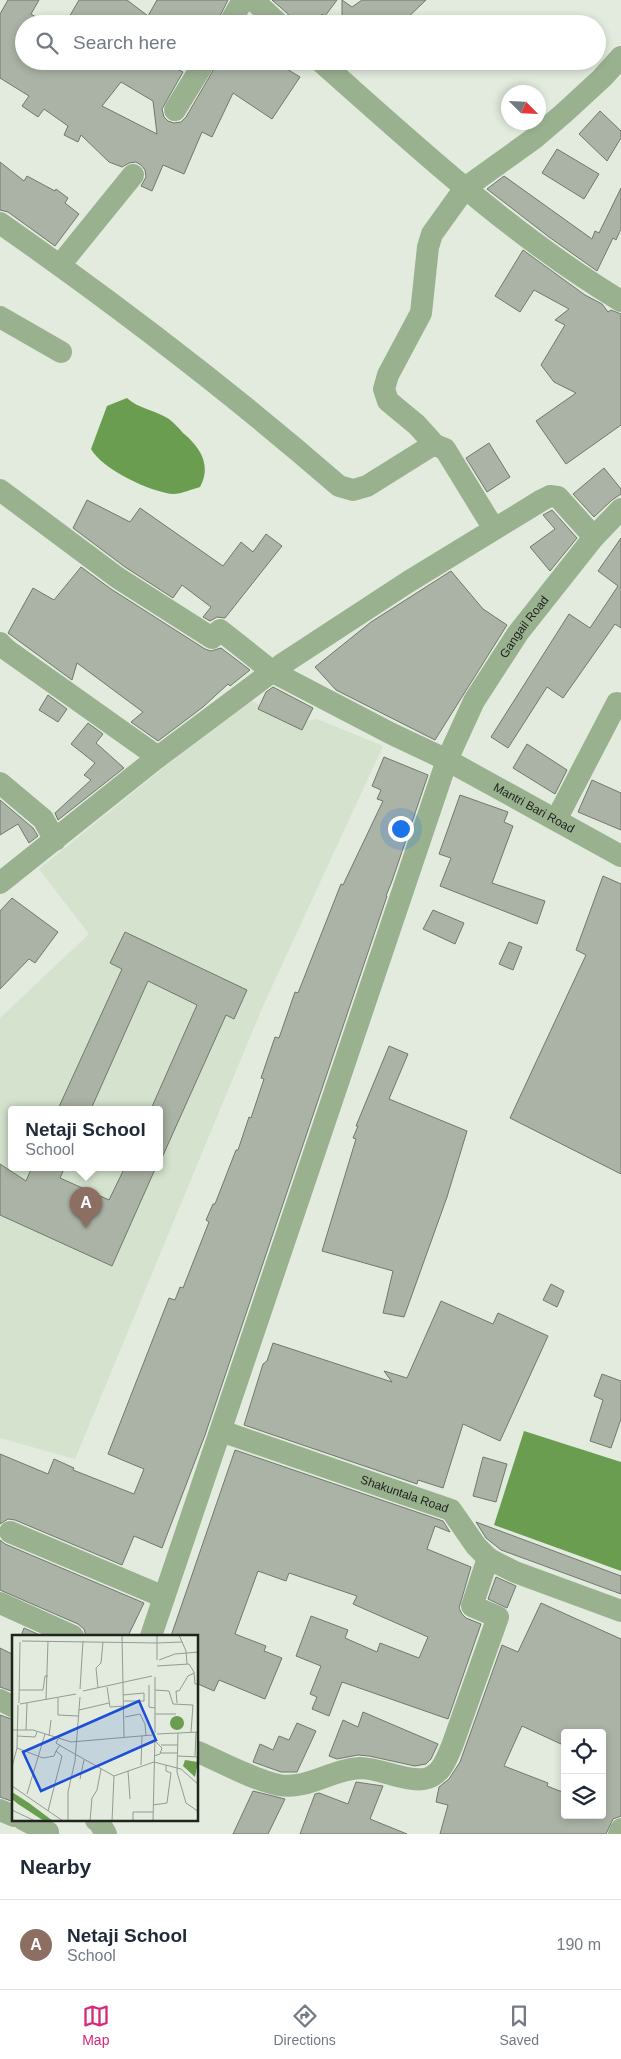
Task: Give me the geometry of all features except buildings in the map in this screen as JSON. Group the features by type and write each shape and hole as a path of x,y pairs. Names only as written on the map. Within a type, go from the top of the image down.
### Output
{"street":[{"path":"234,15 243,0"},
{"path":"253,0 269,15"},
{"path":"494,529 445,450 435,445 417,425 388,401 384,389 388,375 421,313 428,247 432,234 465,188 536,137 564,114 621,57"},
{"path":"175,110 199,70"},
{"path":"330,70 465,188 560,262 621,301"},
{"path":"60,265 133,175"},
{"path":"0,223 60,265 216,382 339,486 353,490 367,486 430,446 435,445"},
{"path":"0,317 61,352"},
{"name":"Mantri Bari Road","path":"0,490 118,578 212,638 220,630 273,672 392,734 448,760 621,856"},
{"path":"0,883 158,757 273,672 392,593 542,500 555,496 594,537"},
{"name":"Gangail Road","path":"151,1635 448,760 474,701 518,633 594,537 621,509"},
{"path":"0,643 7,650 158,757"},
{"path":"556,820 617,703"},
{"path":"0,782 43,819 55,840"},
{"name":"Shakuntala Road","path":"221,1430 451,1510 476,1546 488,1558 515,1572 621,1611"},
{"path":"10,1532 164,1597"},
{"path":"199,1752 278,1785 306,1783 358,1768 423,1779 436,1774 446,1762 498,1617 472,1606 488,1558"},
{"path":"0,1603 71,1635"},
{"path":"0,1700 12,1705"},
{"path":"0,1810 12,1815"},
{"path":"30,1822 51,1829"},
{"path":"97,1822 106,1834"},
{"path":"619,1834 621,1830"}],"shaded area":[{"path":"127,398 137,405 169,419 195,444 202,457 205,471 200,487 176,494 152,489 116,472 97,457 91,449 107,406"},
{"path":"248,699 295,724 317,719 383,746 263,1006 75,1459 0,1438 0,1018 89,934 39,869"},
{"path":"524,1431 621,1462 621,1571 494,1525"}],"place":[{"name":"Netaji School","path":"86,1228"}]}
